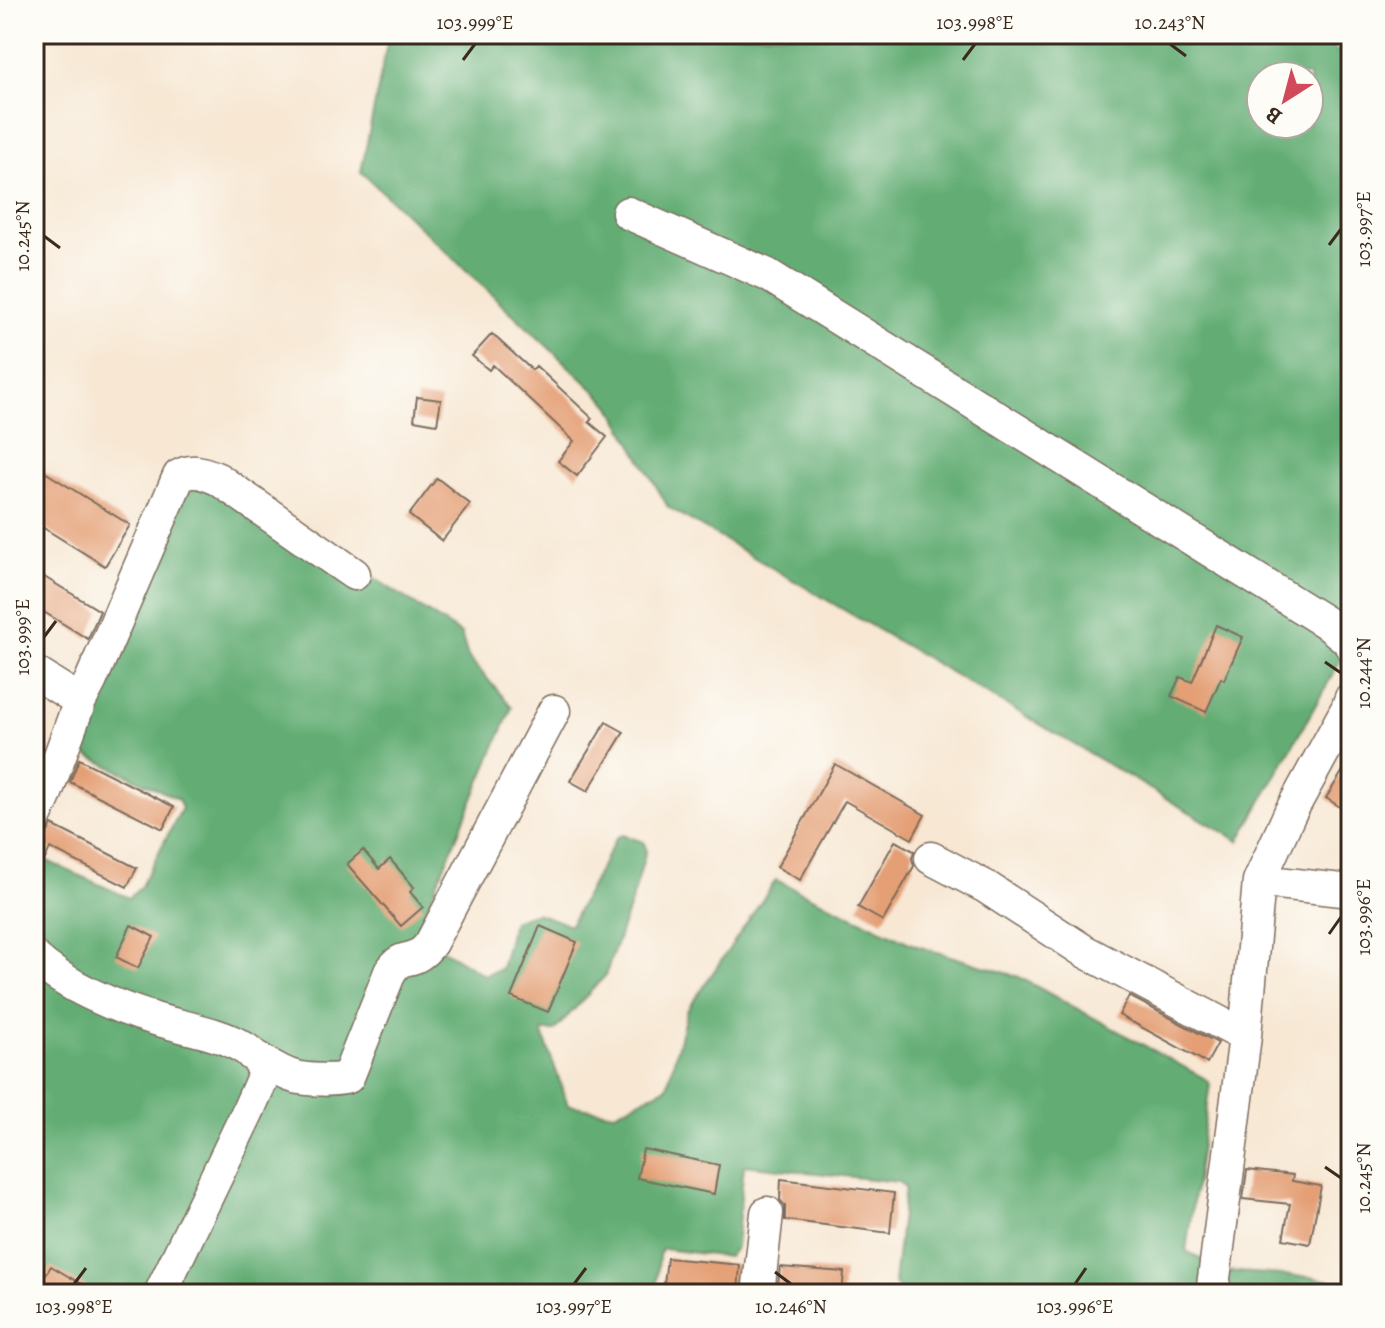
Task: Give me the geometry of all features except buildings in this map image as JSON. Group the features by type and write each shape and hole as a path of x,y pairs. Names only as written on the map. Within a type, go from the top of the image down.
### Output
{"street":[{"path":"628,213 768,275 1325,622 1351,646"},
{"path":"34,820 80,701 179,476 196,471 218,479 354,574"},
{"path":"34,672 80,701"},
{"path":"1212,1294 1245,1036 1259,881 1290,813 1351,698"},
{"path":"252,1055 295,1077 341,1080 348,1077 390,972 396,963 416,957 431,943 554,711"},
{"path":"931,858 986,887 1084,951 1245,1036"},
{"path":"1259,881 1351,891"},
{"path":"34,957 67,982 151,1018 222,1037 246,1049 263,1065 262,1079 160,1294"},
{"path":"758,1294 767,1213"}],"green space":[{"path":"389,34 1312,34 1351,60 1351,642 1239,841 668,507 610,405 361,172"},
{"path":"193,476 353,577 374,578 461,634 468,657 512,707 416,933 484,975 501,969 513,921 536,913 570,925 617,837 623,835 644,842 646,850 635,891 605,976 554,1031 542,1031 568,1105 615,1113 667,1087 687,1011 776,880 914,945 1019,977 1204,1078 1210,1084 1186,1251 1224,1271 1311,1277 1351,1285 1351,1294 904,1294 894,1283 905,1187 898,1182 744,1165 736,1247 728,1257 663,1249 659,1255 656,1294 34,1294 34,855 129,898 140,888 182,808 178,799 78,751 73,739"}]}
